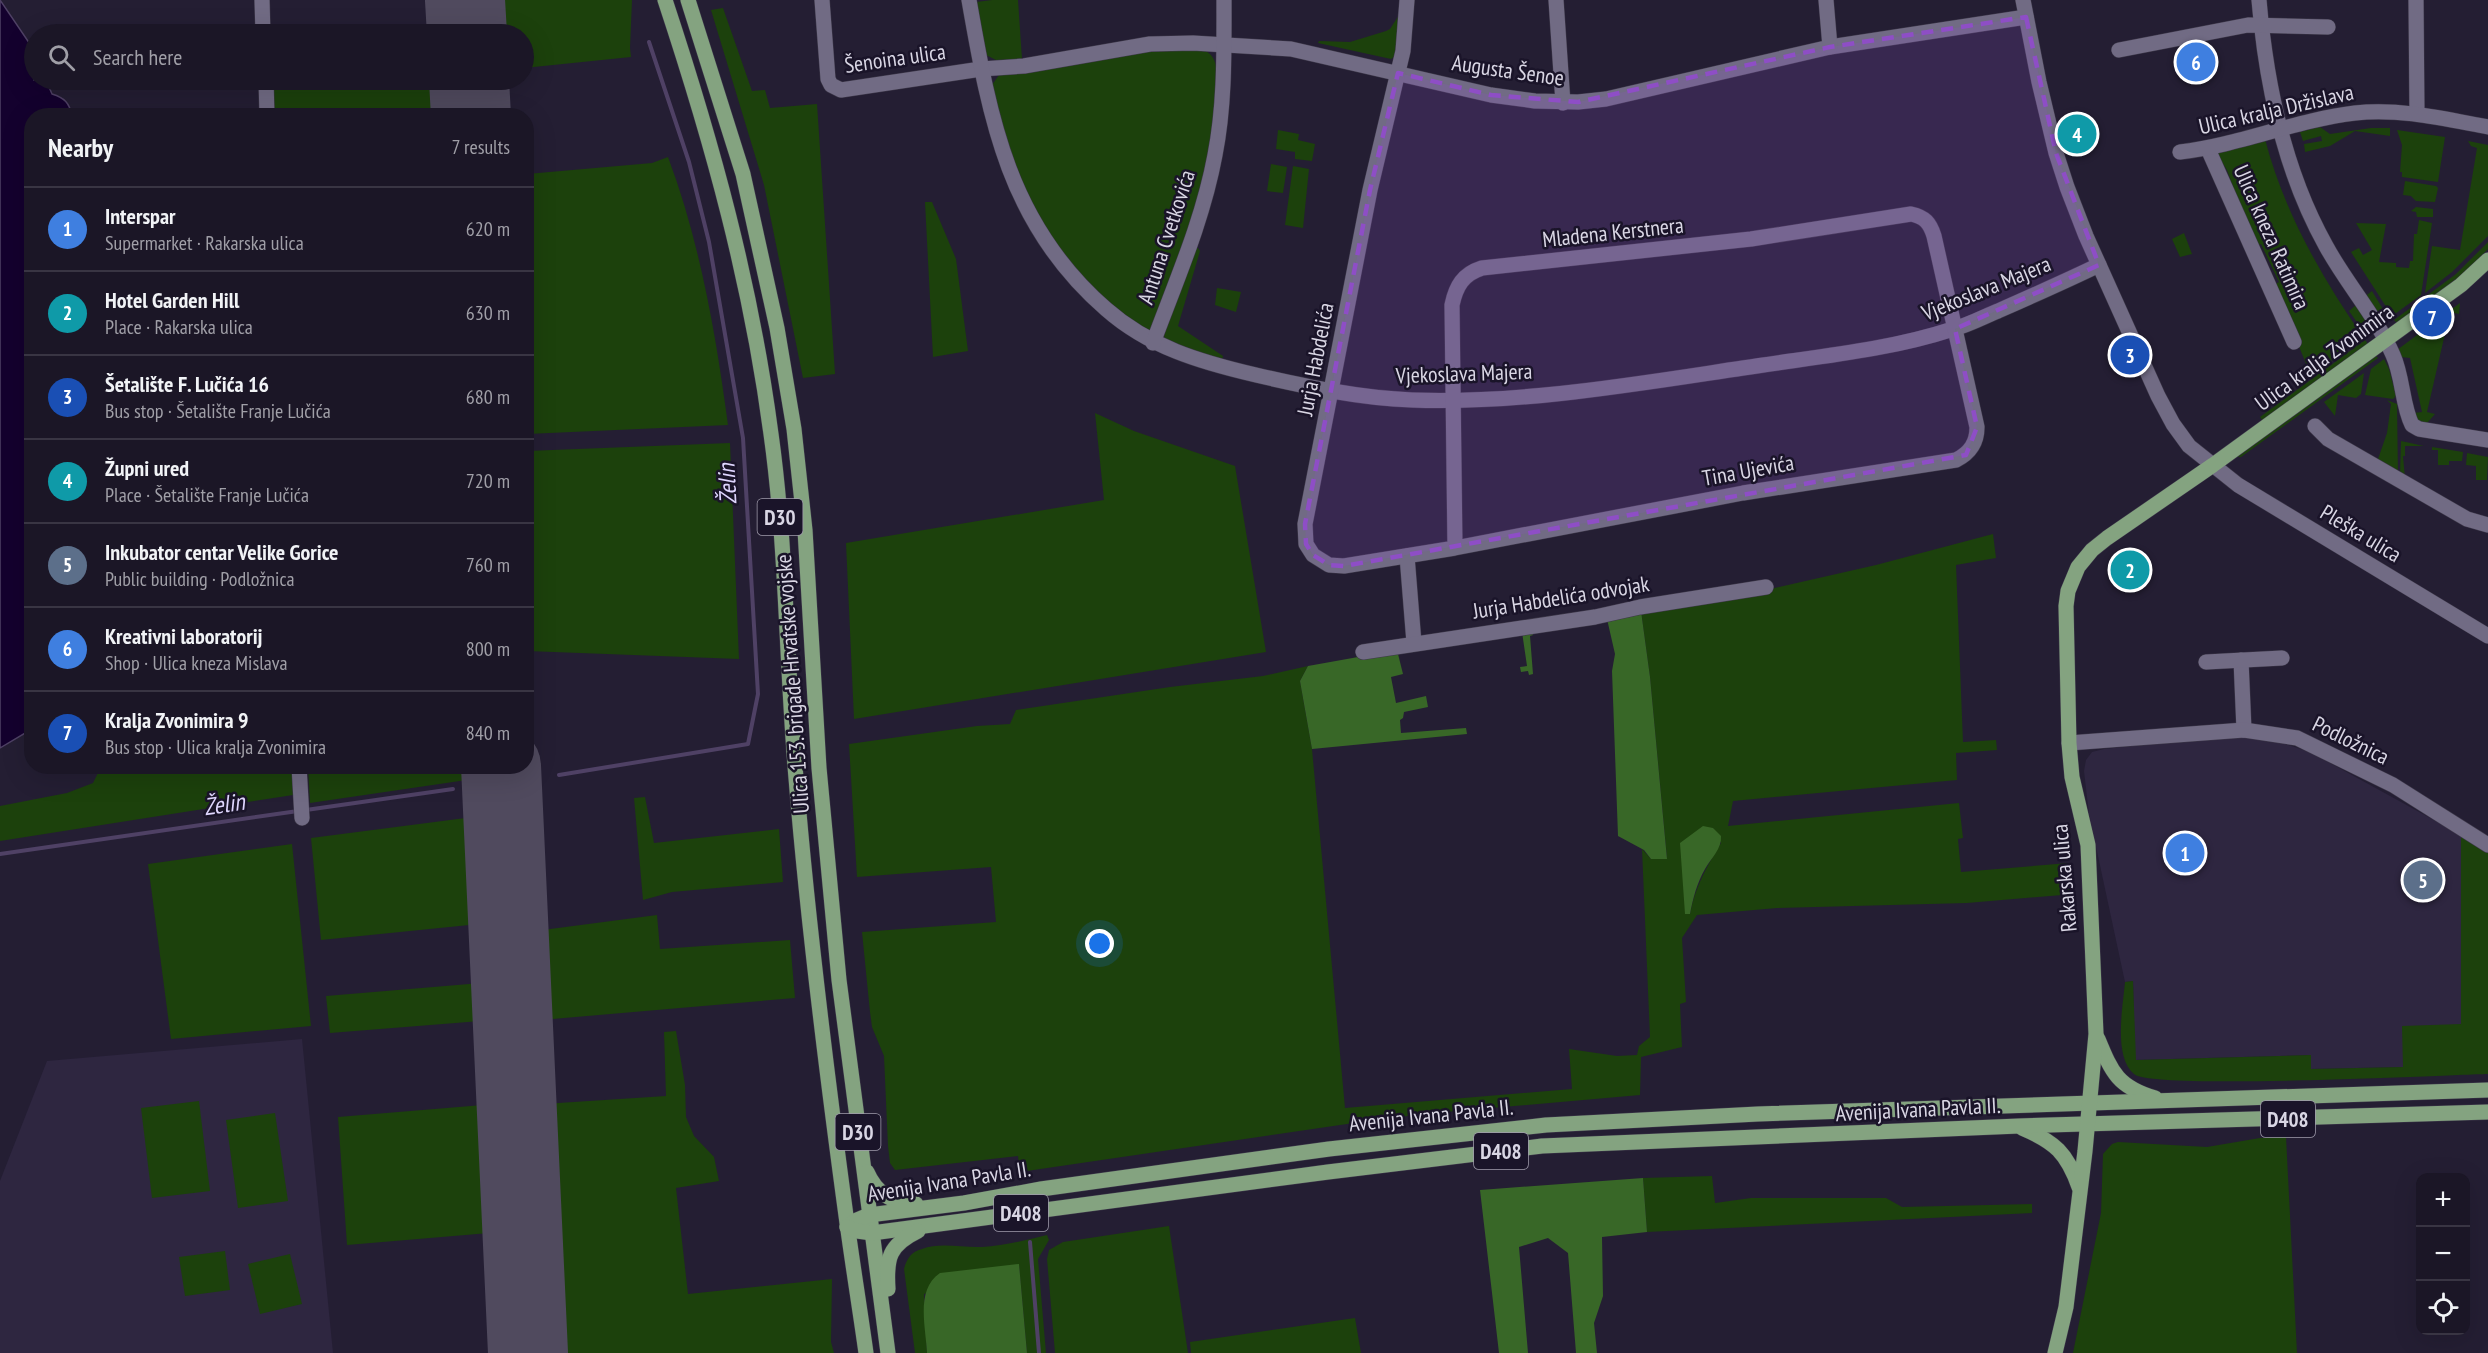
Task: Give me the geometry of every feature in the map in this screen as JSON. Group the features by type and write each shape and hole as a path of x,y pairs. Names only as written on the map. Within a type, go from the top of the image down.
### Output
{"main road":[{"name":"Ulica 153. brigade Hrvatske vojske","path":"665,0 722,182 755,332 768,413 778,485 797,788 824,1046 847,1227"},
{"name":"Ulica 153. brigade Hrvatske vojske","path":"688,0 726,117 760,244 794,429 805,530 818,757 830,892 845,1031 872,1233"},
{"name":"Ulica kralja Zvonimira","path":"2212,465 2461,285 2488,260"},
{"name":"Rakarska ulica","path":"2055,1353 2066,1307 2088,1125 2096,1034 2088,845 2073,777 2069,743 2066,606 2074,576 2092,550 2212,465"},
{"path":"2096,1034 2113,1073 2119,1081 2136,1091 2166,1102"},
{"name":"Avenija Ivana Pavla II.","path":"847,1227 869,1215 964,1203 1041,1189 1329,1149 1546,1125 1758,1114 2488,1090"},
{"name":"Avenija Ivana Pavla II.","path":"847,1227 857,1232 872,1233 1542,1146 2019,1126 2488,1112"},
{"path":"2019,1126 2058,1148 2070,1165 2080,1190"},
{"path":"862,1160 875,1187 897,1202 910,1204 942,1201 964,1203"},
{"path":"882,1311 889,1296 888,1262 893,1248 902,1239 932,1225"},
{"name":"D30","path":"847,1227 866,1353"},
{"name":"D30","path":"872,1233 888,1353"}],"street":[{"path":"262,0 263,24"},
{"name":"Šenoina ulica","path":"822,0 828,79 836,88 849,90 981,69"},
{"name":"Vjekoslava Majera","path":"969,0 993,123 1005,161 1021,199 1060,261 1086,290 1126,326 1153,343 1225,369 1332,392 1412,400 1555,392 1665,379 1894,345 1956,329 2099,265"},
{"name":"Antuna Cvetkovića","path":"1153,343 1198,224 1209,180 1222,104 1224,0"},
{"name":"Jurja Habdelića","path":"1407,0 1403,51 1370,190 1305,524 1306,544 1318,560 1336,566 1407,556"},
{"path":"1556,0 1563,103"},
{"path":"1826,0 1830,47"},
{"name":"Pleška ulica","path":"2023,0 2056,153 2078,217 2168,416 2193,451 2248,491 2488,636"},
{"path":"2259,0 2261,24 2280,129 2292,170 2317,230 2354,293 2386,340 2400,375 2412,425 2419,429 2488,440"},
{"path":"2416,0 2417,114"},
{"name":"Augusta Šenoe","path":"981,69 1024,66 1150,44 1193,43 1302,51 1491,95 1563,103 1606,99 1830,47 2025,16"},
{"path":"2120,50 2261,24 2328,27"},
{"path":"266,90 267,108"},
{"name":"Ulica kralja Držislava","path":"2180,152 2208,149 2280,129 2352,113 2417,114 2488,127"},
{"name":"Ulica kneza Ratimira","path":"2208,149 2294,342"},
{"name":"Mladena Kerstnera","path":"1455,548 1452,305 1455,291 1465,276 1472,271 1482,268 1751,239 1911,214 1920,216 1931,227 1956,329"},
{"name":"Tina Ujevića","path":"1407,556 1743,493 1956,460 1966,455 1977,436 1956,329"},
{"path":"2315,426 2328,439 2467,519 2488,525"},
{"path":"1407,556 1414,643"},
{"name":"Jurja Habdelića odvojak","path":"1363,652 1595,617 1640,607 1766,587"},
{"path":"2206,662 2282,658"},
{"path":"2241,660 2246,724 2244,730"},
{"name":"Podložnica","path":"2069,743 2244,730 2297,738 2393,785 2488,845"},
{"path":"300,774 302,811"}],"highlighted area":[{"path":"2026,17 2056,153 2099,265 1955,329 1977,427 1966,455 1344,566 1329,565 1313,555 1306,544 1305,524 1370,190 1398,73 1491,95 1578,102 1830,47"}],"shaded area":[{"path":"0,0 24,35 24,90 50,90 52,94 66,102 69,108 24,108 24,734 0,748"},
{"path":"2233,735 2257,735 2310,752 2461,835 2461,1024 2403,1067 2311,1069 2310,1055 2135,1060 2133,981 2125,982 2089,814 2084,771 2086,760 2092,752 2104,749"},
{"path":"302,1039 333,1353 0,1353 0,1181 47,1061"}],"green space":[{"path":"488,0 632,0 631,57 534,67 534,24 488,24"},
{"path":"1018,0 1022,59 996,60 986,55 976,2"},
{"path":"723,8 752,91 765,90 770,108 817,104 835,374 803,378 764,185 711,10"},
{"path":"1399,15 1402,15 1395,56 1391,59 1318,43 1319,41 1350,42 1386,31 1390,29"},
{"path":"1152,49 1204,50 1209,53 1215,62 1216,90 1209,152 1194,213 1150,332 1130,322 1079,274 1051,237 1015,172 992,85 999,75"},
{"path":"272,90 451,90 452,108 273,108"},
{"path":"2320,127 2330,134 2371,128 2390,128 2390,136 2355,131 2330,146 2305,152 2304,144 2322,141 2321,136 2303,141 2300,132"},
{"path":"1278,130 1299,134 1298,140 1315,144 1312,161 1295,159 1295,152 1276,149"},
{"path":"2397,130 2445,137 2438,182 2402,177 2402,172 2400,172 2402,145"},
{"path":"2265,139 2293,218 2333,291 2363,337 2311,376 2274,285 2279,282 2261,244 2255,247 2227,170 2217,154 2218,151"},
{"path":"2468,141 2488,145 2488,236 2452,272 2425,293 2432,246 2460,250 2477,148 2471,146"},
{"path":"668,157 689,222 706,289 728,425 534,434 534,173 652,163"},
{"path":"1271,164 1287,167 1283,193 1267,191"},
{"path":"1293,166 1309,169 1303,228 1285,225"},
{"path":"2405,181 2436,186 2438,188 2435,202 2416,201 2411,196 2403,195"},
{"path":"925,202 932,202 956,259 968,351 933,357"},
{"path":"2416,207 2433,209 2433,217 2417,217 2416,212 2411,211"},
{"path":"2419,220 2432,223 2421,295 2392,316 2351,252 2359,248 2363,255 2372,250 2356,223 2386,224 2379,262 2396,263 2396,267 2409,268 2410,261 2413,261 2414,234 2417,234"},
{"path":"2184,233 2192,254 2180,257 2172,239"},
{"path":"2488,242 2488,249 2459,278 2397,323 2394,320 2456,274"},
{"path":"1194,248 1200,251 1178,326 1223,356 1221,364 1167,342 1164,336"},
{"path":"1217,288 1241,292 1236,312 1215,305"},
{"path":"2372,291 2389,319 2383,323 2364,297"},
{"path":"2460,303 2459,314 2450,312 2427,412 2435,414 2428,422 2419,422 2414,413 2422,412 2410,358 2401,357 2397,350"},
{"path":"2356,305 2374,330 2366,335 2349,311"},
{"path":"2365,340 2368,344 2263,421 2260,417"},
{"path":"2376,356 2378,358 2241,457 2237,457"},
{"path":"2384,359 2396,396 2393,399 2365,395 2371,369"},
{"path":"2364,373 2361,394 2356,398 2338,395 2335,416 2324,402"},
{"path":"2387,400 2397,404 2398,474 2377,462 2387,433 2391,404"},
{"path":"1095,413 1134,431 1235,466 1266,652 854,719 846,543 1104,500"},
{"path":"2401,441 2424,446 2405,446 2405,456 2403,456 2405,478 2400,475"},
{"path":"730,443 739,659 534,651 534,451"},
{"path":"2432,447 2463,452 2462,461 2449,461 2449,465 2438,465 2438,450 2432,450"},
{"path":"2467,453 2488,457 2487,480 2476,480 2476,466 2466,465"},
{"path":"1993,534 1996,558 1956,565 1963,742 1996,740 1997,750 1956,753 1957,780 1733,801 1728,826 1959,803 1963,838 1958,839 1961,872 2069,863 2074,894 1967,903 1777,908 1697,915 1682,938 1686,1002 1680,1004 1682,1047 1641,1057 1640,1095 1423,1114 1020,1172 1018,1156 895,1170 890,1163 884,1056 872,1027 862,932 996,922 991,867 857,877 849,744 977,726 1010,724 1016,710 1263,676 1308,666 1300,681 1312,749 1345,1108 1572,1089 1569,1049 1617,1056 1637,1055 1639,1046 1650,1037 1642,849 1651,859 1667,858 1650,677 1641,611 1766,590 1876,565","holes":["1713,828 1721,843 1702,877 1690,914 1685,914"]},
{"path":"1571,592 1572,600 1555,603 1555,606 1521,610 1520,599"},
{"path":"1641,611 1650,677 1667,859 1651,859 1644,850 1618,836 1612,671 1615,654 1607,619"},
{"path":"1532,630 1533,635 1530,636 1533,674 1529,675 1528,671 1521,672 1520,667 1527,666 1522,632"},
{"path":"1397,650 1403,674 1391,677 1396,703 1426,696 1428,707 1404,712 1400,720 1401,733 1466,728 1467,734 1312,749 1300,681 1308,666"},
{"path":"98,774 292,774 293,795 0,841 0,806 67,793 93,783"},
{"path":"308,774 487,774 487,777 310,803"},
{"path":"645,797 654,843 779,829 783,882 672,892 643,900 634,798"},
{"path":"481,816 489,923 321,940 311,838"},
{"path":"1703,826 1713,828 1721,836 1721,841 1700,880 1690,914 1685,914 1680,843"},
{"path":"2461,835 2488,852 2488,1074 2190,1081 2152,1079 2134,1074 2128,1066 2121,1044 2121,1017 2125,982 2133,981 2136,1060 2311,1055 2311,1069 2403,1067 2402,1026 2461,1024"},
{"path":"292,844 311,1026 171,1039 148,864"},
{"path":"657,915 660,949 790,940 795,998 541,1020 535,931"},
{"path":"493,982 493,1020 330,1033 326,996"},
{"path":"676,1031 685,1085 686,1117 694,1136 714,1157 719,1181 676,1188 688,1294 832,1279 831,1342 834,1353 554,1353 543,1104 666,1096 664,1032"},
{"path":"199,1101 210,1191 152,1198 141,1108"},
{"path":"495,1104 501,1232 347,1245 338,1117"},
{"path":"275,1113 288,1201 238,1208 226,1120"},
{"path":"2286,1137 2297,1353 2073,1353 2101,1213 2103,1154 2112,1144 2118,1142 2207,1147 2260,1138"},
{"path":"1712,1176 1715,1203 1751,1198 1886,1198 1902,1207 2032,1204 2032,1213 1647,1232 1643,1178"},
{"path":"1643,1178 1647,1232 1602,1237 1603,1296 1594,1323 1597,1353 1576,1353 1568,1253 1548,1238 1519,1247 1528,1353 1499,1353 1480,1190"},
{"path":"1169,1226 1188,1353 1055,1353 1047,1259 1049,1250 1063,1242"},
{"path":"1047,1235 1049,1240 1038,1259 1046,1353 1027,1353 1019,1265 924,1294 927,1353 915,1353 904,1269 912,1254 918,1250 936,1246 990,1246"},
{"path":"225,1251 230,1290 185,1296 179,1257"},
{"path":"290,1254 302,1304 260,1314 248,1264"},
{"path":"1019,1264 1027,1353 927,1353 924,1310 927,1289 932,1280 940,1273"},
{"path":"1355,1318 1361,1353 1191,1353 1190,1342"}],"waterway":[{"name":"Želin","path":"559,775 748,744 758,694 743,438 709,242 689,162 649,42"},
{"name":"Želin","path":"306,810 453,789"},
{"name":"Želin","path":"0,854 298,811"},
{"path":"1030,1242 1039,1353"}],"runway":[{"path":"465,0 466,24"},
{"path":"470,90 471,108"},
{"path":"501,774 528,1353"}],"place":[{"name":"Kreativni laboratorij","path":"2196,62"},
{"name":"Župni ured","path":"2077,134"},
{"name":"Kralja Zvonimira 9","path":"2432,317"},
{"name":"Šetalište F. Lučića 16","path":"2130,355"},
{"name":"Hotel Garden Hill","path":"2130,570"},
{"name":"Interspar","path":"2185,853"},
{"name":"Inkubator centar Velike Gorice","path":"2423,880"}]}
